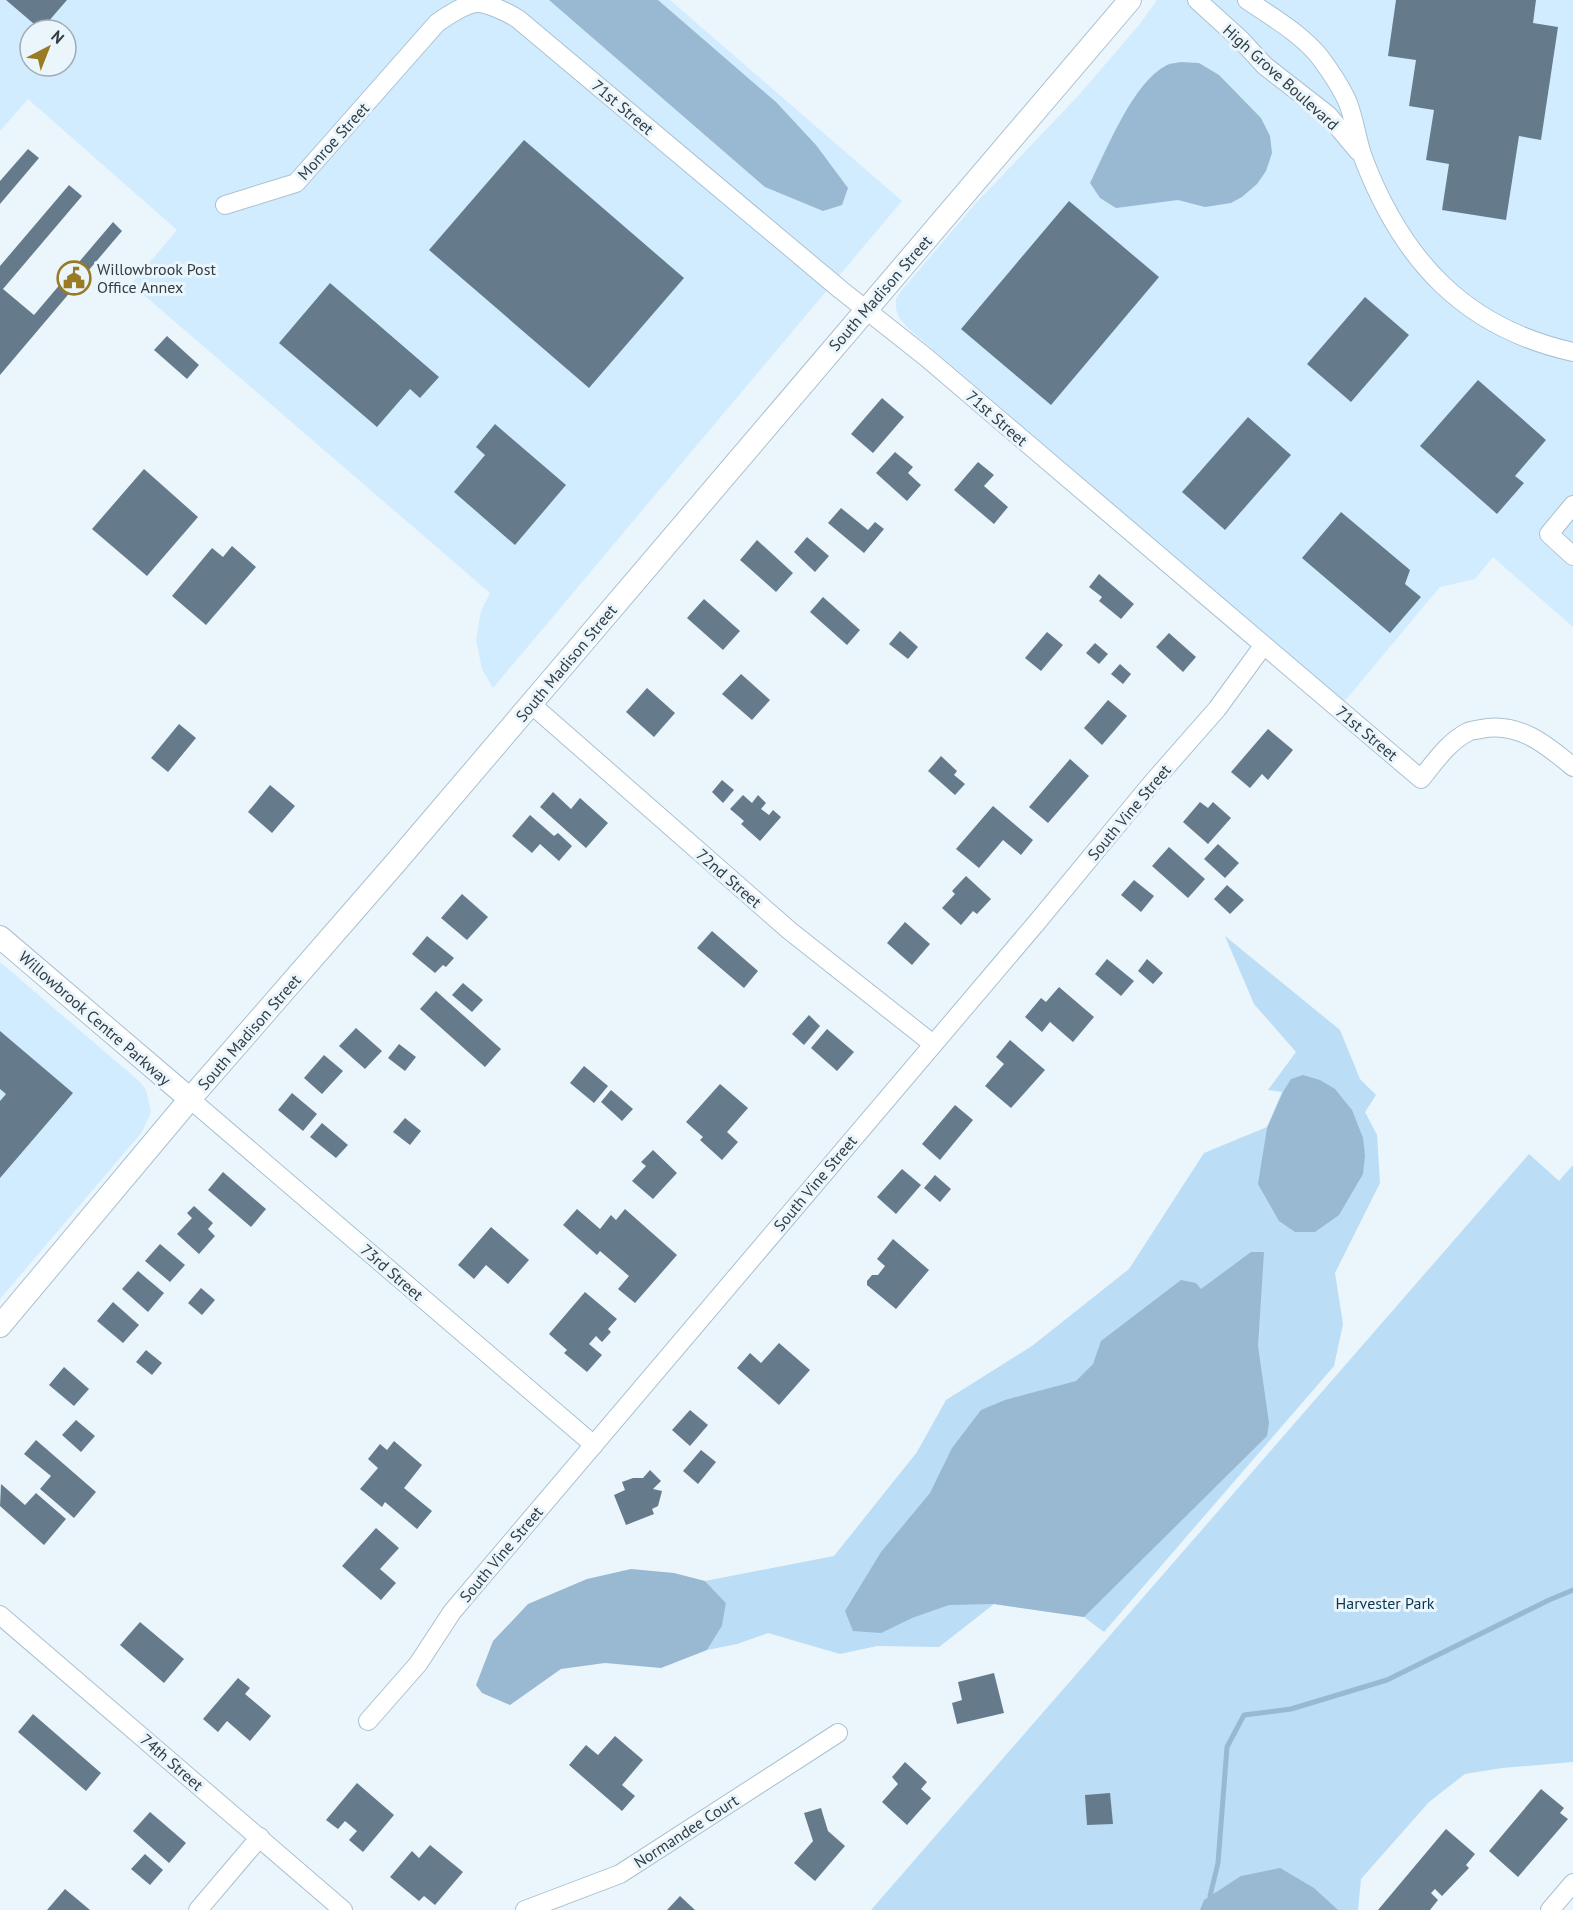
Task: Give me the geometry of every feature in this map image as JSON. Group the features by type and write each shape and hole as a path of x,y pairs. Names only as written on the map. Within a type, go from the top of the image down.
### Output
{"street":[{"name":"South Madison Street","path":"0,1326 190,1099 398,860 1130,0"},
{"name":"High Grove Boulevard","path":"1197,0 1241,40 1265,66 1328,115 1363,156"},
{"name":"High Grove Boulevard","path":"1247,0 1300,37 1319,56 1347,102 1363,156 1386,211 1407,245 1433,276 1465,304 1493,323 1534,341 1573,352"},
{"name":"71st Street","path":"419,44 447,15 476,3 506,12 518,19 865,310 927,358 1421,778 1452,744 1468,732 1488,727 1508,728 1529,735 1553,750 1573,767"},
{"name":"Monroe Street","path":"225,205 296,183 419,44"},
{"path":"1573,505 1549,534 1573,556"},
{"name":"South Vine Street","path":"368,1721 418,1664 452,1612 1152,783 1217,710 1263,646"},
{"name":"72nd Street","path":"531,704 790,932 933,1044"},
{"name":"Willowbrook Centre Parkway","path":"0,937 190,1099"},
{"name":"73rd Street","path":"190,1099 594,1445"},
{"name":"74th Street","path":"0,1615 343,1910"},
{"name":"Normandee Court","path":"525,1910 620,1874 838,1733"},
{"path":"198,1910 260,1838"},
{"path":"1550,1910 1573,1883"}],"shaded area":[{"path":"0,0 670,0 902,201 493,688 482,669 476,640 481,611 490,593 131,284 177,230 28,99 0,131"},
{"path":"549,0 658,0 776,102 816,145 848,188 842,205 823,211 765,187"},
{"path":"1157,0 1573,0 1573,627 1493,557 1475,579 1440,587 1344,702 899,318 896,299 901,291 976,203 1078,96 1139,25"},
{"path":"1181,62 1199,63 1219,75 1261,118 1270,136 1272,153 1266,171 1257,184 1231,203 1205,207 1178,200 1116,208 1100,198 1090,183 1122,118 1143,86 1167,65"},
{"path":"0,962 140,1082 146,1090 151,1112 142,1132 0,1299"},
{"path":"1303,1075 1320,1080 1335,1089 1352,1110 1363,1138 1365,1155 1363,1174 1339,1215 1315,1232 1295,1232 1279,1221 1258,1184 1267,1128 1291,1079"},
{"path":"1251,1252 1264,1252 1258,1346 1269,1423 1267,1436 1084,1617 994,1604 949,1605 912,1618 881,1633 853,1631 845,1611 881,1552 930,1493 952,1448 981,1410 1005,1400 1076,1381 1093,1364 1101,1341 1181,1280 1196,1283 1201,1289"},
{"path":"631,1569 674,1573 705,1581 726,1603 722,1626 707,1650 661,1668 605,1663 561,1669 510,1705 482,1693 476,1685 493,1641 528,1604 587,1579"},
{"path":"1280,1868 1314,1888 1338,1910 1200,1910 1204,1900 1241,1876"}],"green space":[{"path":"1225,936 1340,1030 1360,1079 1376,1095 1365,1112 1377,1135 1380,1183 1335,1273 1343,1324 1334,1366 1104,1632 1084,1617 994,1604 939,1647 877,1646 840,1654 768,1633 737,1644 707,1650 722,1626 726,1603 705,1581 834,1556 917,1452 946,1400 1032,1346 1129,1269 1204,1153 1267,1127 1282,1092 1268,1090 1296,1052 1254,1004"},
{"name":"Harvester Park","path":"1529,1154 1559,1181 1573,1165 1573,1762 1502,1768 1465,1774 1429,1802 1361,1879 1358,1910 871,1910"}],"building":[{"path":"6,0 67,0 51,18 27,18"},
{"path":"1396,0 1536,0 1533,23 1558,27 1541,140 1519,136 1506,220 1442,210 1449,164 1426,160 1434,110 1409,106 1416,60 1388,56"},
{"path":"524,140 684,278 589,388 429,250"},
{"path":"28,149 39,158 0,204 0,181"},
{"name":"Willowbrook Post Office Annex","path":"69,185 82,196 3,289 34,315 113,222 122,231 0,375 0,266"},
{"path":"1069,201 1159,277 1051,405 961,329"},
{"path":"330,283 439,377 420,398 410,389 377,427 279,343"},
{"path":"1365,297 1409,335 1351,402 1307,364"},
{"path":"167,336 199,365 187,379 154,350"},
{"path":"1478,380 1546,440 1515,476 1524,483 1497,514 1420,446"},
{"path":"882,398 904,417 873,453 851,434"},
{"path":"1248,417 1291,455 1225,530 1182,492"},
{"path":"495,424 566,485 515,545 454,492 485,455 476,447"},
{"path":"895,452 913,467 908,473 921,485 907,501 876,473"},
{"path":"978,462 994,475 984,486 1008,507 994,524 954,490"},
{"path":"144,469 198,517 147,576 92,529"},
{"path":"841,508 868,530 875,522 884,529 864,553 828,523"},
{"path":"1341,512 1410,570 1405,584 1421,597 1390,633 1302,558"},
{"path":"807,537 829,556 815,572 794,552"},
{"path":"757,540 793,573 776,592 740,560"},
{"path":"232,546 256,567 206,625 172,596 212,548 223,557"},
{"path":"1099,574 1134,604 1121,619 1099,601 1102,597 1089,587"},
{"path":"823,597 860,630 847,645 810,612"},
{"path":"704,599 740,631 723,650 687,618"},
{"path":"900,631 918,647 908,659 889,644"},
{"path":"1047,632 1063,645 1041,671 1025,658"},
{"path":"1169,633 1196,657 1183,672 1156,647"},
{"path":"1095,643 1108,654 1099,664 1086,653"},
{"path":"1120,664 1131,674 1123,684 1111,674"},
{"path":"741,674 770,700 752,720 722,694"},
{"path":"647,688 675,713 654,737 626,712"},
{"path":"1108,700 1127,716 1102,745 1084,728"},
{"path":"179,724 196,738 168,772 151,758"},
{"path":"1268,729 1293,750 1268,780 1262,774 1250,788 1231,772"},
{"path":"941,756 957,771 954,775 965,784 955,795 928,771"},
{"path":"1070,759 1089,776 1048,823 1029,807"},
{"path":"722,780 734,790 723,803 712,792"},
{"path":"270,785 295,806 272,833 248,812"},
{"path":"553,792 571,809 580,798 608,823 586,848 540,807"},
{"path":"743,795 752,803 758,795 766,803 761,809 769,815 773,810 781,817 760,841 741,824 744,821 730,809"},
{"path":"1200,802 1208,808 1213,802 1231,818 1208,844 1183,822"},
{"path":"993,806 1033,840 1021,855 1003,840 979,868 956,849"},
{"path":"530,815 554,836 558,833 572,846 559,861 540,844 532,853 512,836"},
{"path":"1218,844 1239,863 1225,878 1204,859"},
{"path":"1169,847 1205,879 1188,898 1152,866"},
{"path":"966,876 991,899 977,914 973,911 961,925 942,908 955,894 952,891"},
{"path":"1134,880 1154,896 1141,912 1121,895"},
{"path":"1227,885 1244,900 1230,914 1214,899"},
{"path":"462,894 488,917 467,940 441,918"},
{"path":"905,922 930,944 912,965 887,943"},
{"path":"712,931 758,971 744,988 697,948"},
{"path":"427,936 454,958 446,967 443,965 435,973 412,954"},
{"path":"1107,959 1134,981 1121,996 1095,974"},
{"path":"1147,959 1163,973 1153,984 1138,971"},
{"path":"463,983 483,1000 472,1012 452,995"},
{"path":"1059,987 1094,1017 1073,1042 1050,1022 1042,1032 1025,1017 1041,998 1046,1002"},
{"path":"436,991 501,1049 485,1067 420,1009"},
{"path":"809,1015 820,1026 804,1045 792,1034"},
{"path":"356,1028 382,1051 365,1069 339,1046"},
{"path":"827,1029 854,1052 837,1071 811,1048"},
{"path":"0,1031 73,1093 0,1178 0,1101 6,1094 0,1089"},
{"path":"1010,1040 1045,1070 1011,1108 985,1086 1004,1064 996,1057"},
{"path":"399,1044 416,1057 405,1071 388,1058"},
{"path":"324,1055 343,1071 322,1094 304,1078"},
{"path":"584,1066 608,1086 594,1103 570,1083"},
{"path":"720,1084 748,1108 727,1132 738,1142 722,1160 700,1140 703,1137 686,1122"},
{"path":"611,1090 633,1109 622,1121 601,1102"},
{"path":"292,1093 317,1114 303,1131 278,1110"},
{"path":"955,1105 973,1120 940,1160 922,1144"},
{"path":"405,1118 421,1131 410,1145 393,1132"},
{"path":"322,1123 348,1145 336,1158 310,1137"},
{"path":"653,1150 677,1173 653,1199 632,1181 646,1166 641,1162"},
{"path":"902,1169 921,1185 896,1214 877,1197"},
{"path":"223,1172 266,1209 251,1227 208,1190"},
{"path":"935,1175 951,1189 940,1202 924,1188"},
{"path":"194,1206 213,1223 208,1229 215,1236 199,1254 177,1234 192,1218 187,1213"},
{"path":"577,1209 600,1229 611,1215 616,1220 625,1209 677,1255 635,1303 618,1289 629,1276 600,1251 597,1255 563,1225"},
{"path":"491,1227 529,1260 508,1284 486,1265 474,1279 458,1265"},
{"path":"893,1239 929,1270 896,1309 867,1285 872,1275 878,1275 885,1266 877,1259"},
{"path":"160,1244 185,1265 170,1282 145,1261"},
{"path":"138,1271 164,1293 148,1312 122,1289"},
{"path":"201,1288 215,1300 202,1315 188,1303"},
{"path":"585,1292 617,1319 608,1329 611,1332 602,1342 596,1336 589,1344 602,1355 587,1372 564,1353 567,1350 549,1334"},
{"path":"113,1302 139,1325 123,1343 97,1321"},
{"path":"779,1343 810,1370 779,1405 737,1368 750,1353 761,1363"},
{"path":"146,1350 162,1363 152,1375 136,1362"},
{"path":"64,1367 89,1389 74,1406 49,1385"},
{"path":"690,1410 708,1425 690,1446 672,1430"},
{"path":"76,1420 95,1436 81,1452 62,1435"},
{"path":"36,1440 96,1492 74,1518 40,1489 51,1476 24,1454"},
{"path":"394,1441 422,1465 404,1488 432,1511 417,1529 385,1502 382,1507 360,1489 378,1468 368,1459 380,1444 387,1450"},
{"path":"701,1450 716,1462 698,1484 683,1471"},
{"path":"650,1470 661,1481 653,1489 662,1491 658,1506 652,1509 654,1514 626,1525 614,1495 625,1490 622,1482 633,1478 643,1478"},
{"path":"1,1484 25,1505 36,1493 66,1519 44,1545 0,1506"},
{"path":"376,1528 399,1548 380,1569 396,1583 381,1600 342,1566"},
{"path":"140,1622 184,1659 164,1683 120,1645"},
{"path":"994,1673 1004,1713 957,1724 952,1703 962,1700 958,1682"},
{"path":"238,1678 250,1688 245,1694 271,1716 250,1741 227,1721 218,1732 203,1719"},
{"path":"33,1714 101,1773 86,1791 18,1732"},
{"path":"615,1736 643,1760 622,1785 635,1796 622,1811 569,1765 586,1745 598,1755"},
{"path":"905,1762 927,1782 921,1789 931,1798 907,1825 882,1802 898,1784 892,1777"},
{"path":"357,1783 394,1815 363,1852 349,1840 357,1831 345,1821 338,1829 326,1820"},
{"path":"1541,1789 1564,1808 1560,1813 1568,1819 1518,1877 1489,1851"},
{"path":"1110,1793 1113,1824 1087,1825 1085,1795"},
{"path":"821,1808 828,1831 845,1846 815,1881 794,1863 813,1841 804,1813"},
{"path":"150,1812 186,1843 169,1863 133,1831"},
{"path":"1446,1829 1475,1854 1466,1865 1469,1868 1442,1896 1435,1889 1431,1893 1438,1900 1430,1910 1378,1910"},
{"path":"430,1845 463,1872 435,1905 424,1896 419,1901 390,1877 412,1851 419,1858"},
{"path":"145,1854 163,1870 150,1885 131,1869"},
{"path":"65,1889 90,1910 47,1910"},
{"path":"680,1896 695,1910 667,1910"}],"waterway":[{"path":"1210,1896 1218,1863 1227,1747 1244,1715 1291,1709 1387,1680 1573,1590"}],"place":[{"name":"Willowbrook Post Office Annex","path":"74,278"}]}
